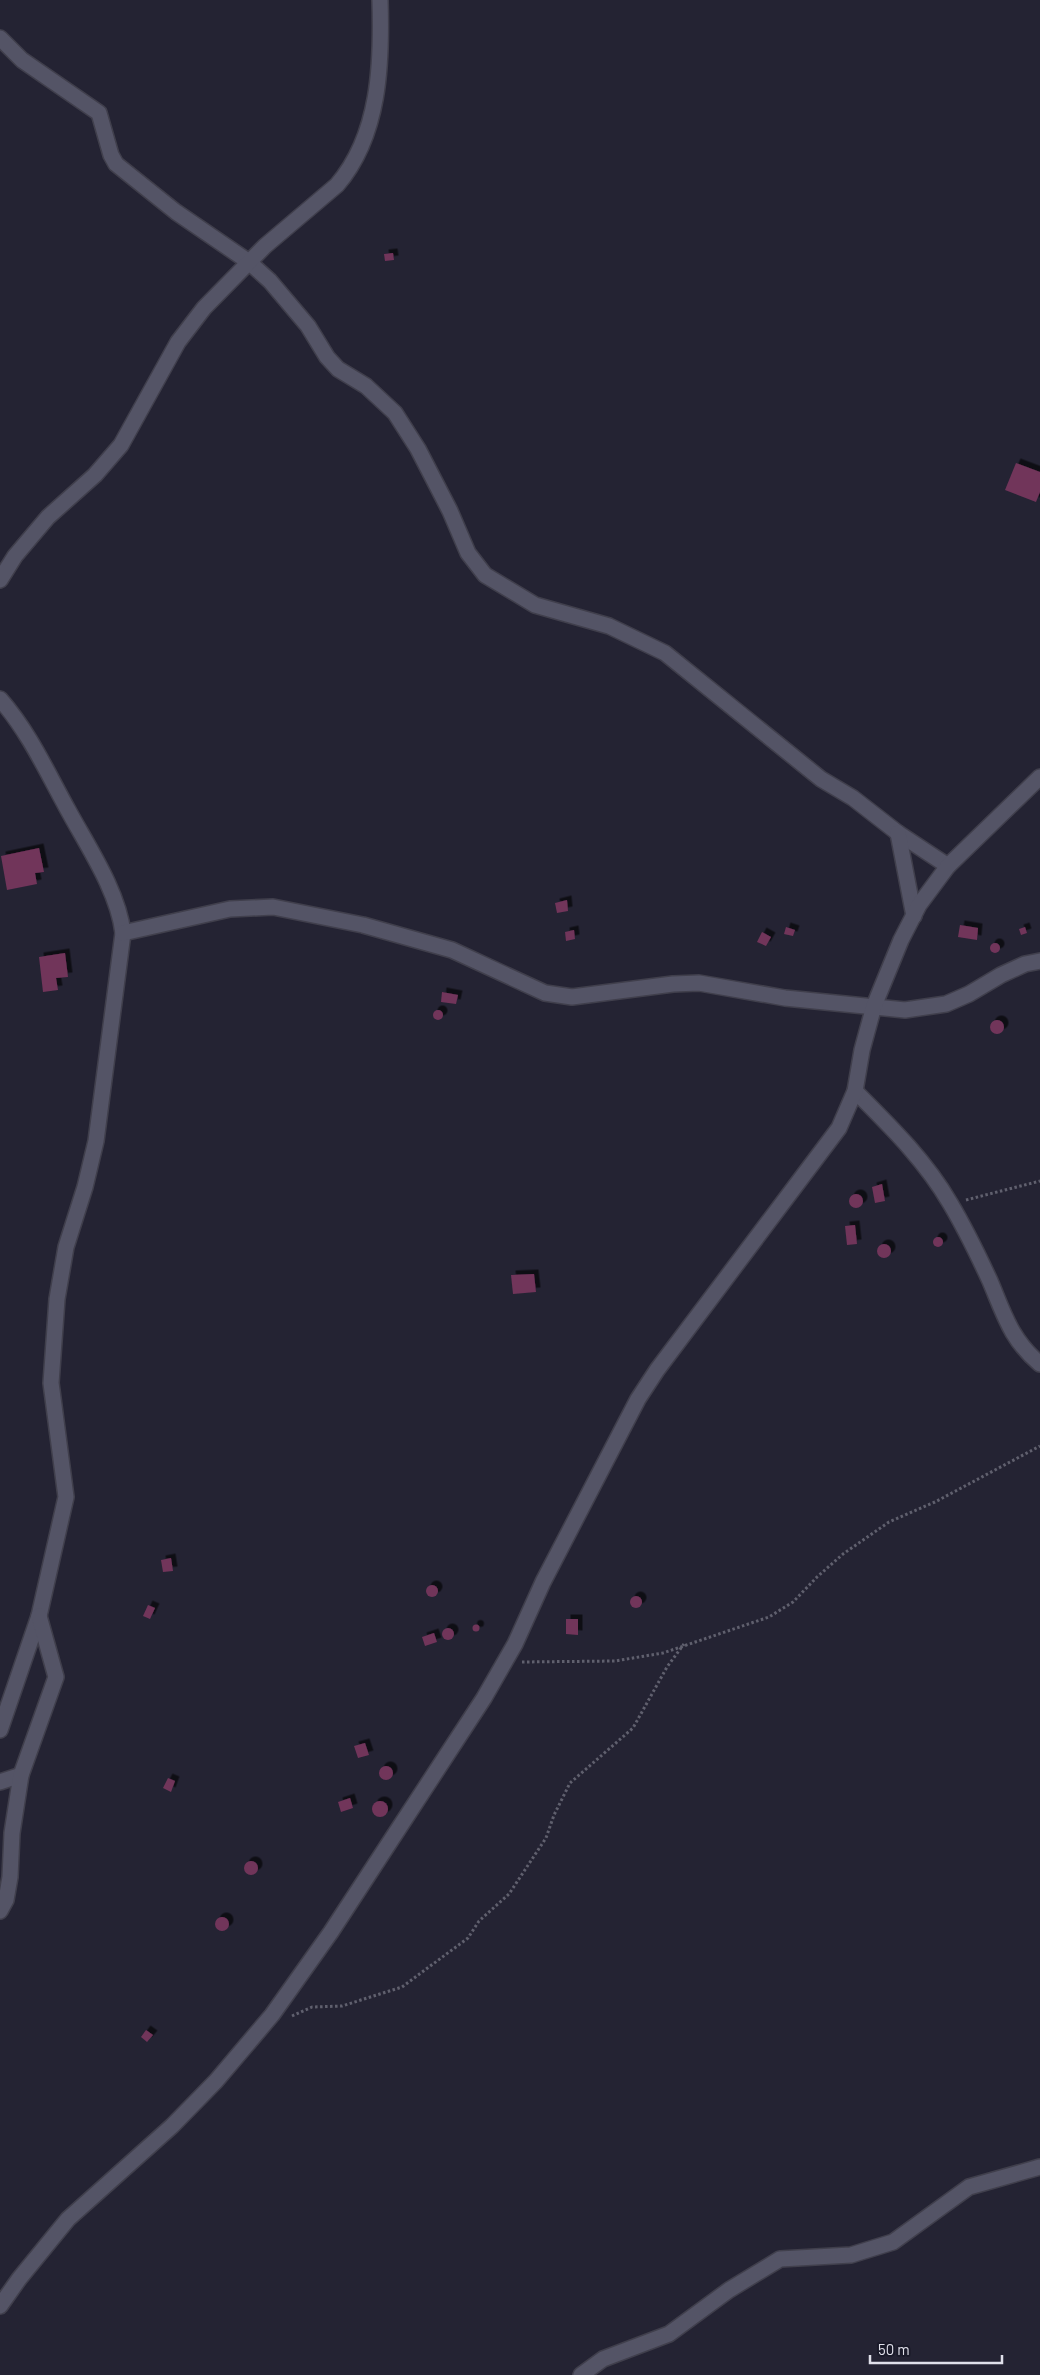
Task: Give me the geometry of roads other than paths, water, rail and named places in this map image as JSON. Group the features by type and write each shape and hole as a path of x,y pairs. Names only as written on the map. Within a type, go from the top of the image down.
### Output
{"street":[{"path":"0,580 15,556 48,516 95,475 122,444 178,342 204,308 265,246 337,185 347,174 370,128 376,90 381,34 380,0"},
{"path":"0,38 22,60 99,113 110,155 116,164 176,212 249,262 270,281 308,326 326,358 338,369 366,386 395,413 418,449 450,511 468,553 485,575 535,605 610,626 664,653 821,779 853,798 898,833 948,866"},
{"path":"0,699 30,740 104,876 122,920 123,932 96,1141 85,1187 66,1247 57,1299 51,1383 66,1497 59,1536 39,1616 0,1730"},
{"path":"0,2306 19,2279 68,2219 172,2126 216,2081 272,2015 397,1832 484,1698 505,1662 559,1550 638,1399 656,1370 839,1128 855,1091 862,1050 874,1006 901,940 914,916 948,866 1040,777"},
{"path":"898,833 914,916"},
{"path":"123,932 230,909 273,907 363,925 452,950 546,993 572,997 686,983 794,999 905,1010 946,1004 1025,964 1040,961"},
{"path":"855,1091 927,1167 951,1204 990,1281 1011,1332 1040,1364"},
{"path":"0,1911 6,1900 10,1877 12,1833 21,1776 56,1677 39,1616"},
{"path":"0,1782 21,1776"},
{"path":"581,2375 603,2359 670,2334 729,2290 780,2260 851,2255 893,2242 970,2187 1040,2167"}]}
